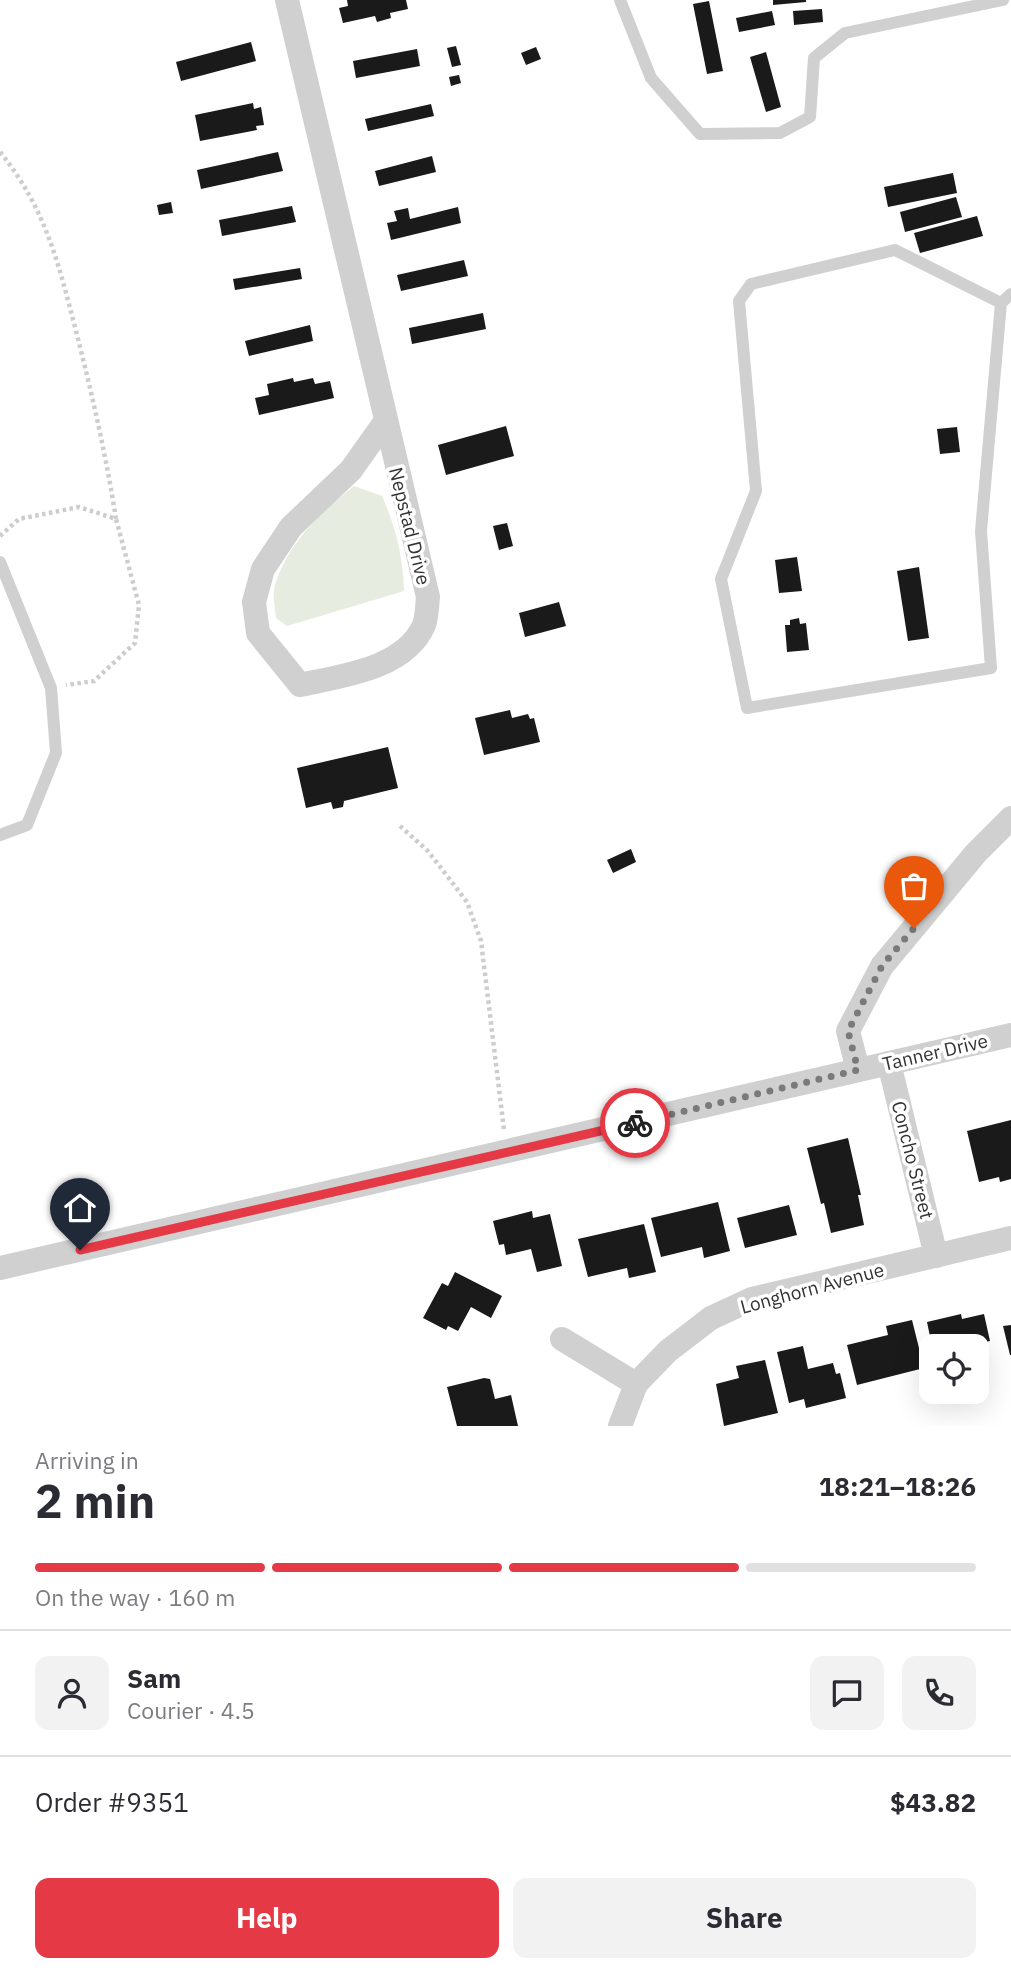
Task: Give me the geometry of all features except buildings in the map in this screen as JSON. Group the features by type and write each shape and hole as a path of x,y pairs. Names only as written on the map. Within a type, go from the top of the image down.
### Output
{"street":[{"name":"Nepstad Drive","path":"287,0 428,597 424,625 398,656 366,670 300,685 258,634 254,602 263,569 290,527 351,470 385,422"},
{"path":"858,1070 848,1031 882,966 976,853 1011,818"},
{"name":"Tanner Drive","path":"0,1269 1011,1034"},
{"name":"Concho Street","path":"889,1063 936,1256"},
{"name":"Longhorn Avenue","path":"636,1384 668,1350 711,1318 752,1299 1011,1238"},
{"path":"562,1339 636,1384 620,1426"}],"lane":[{"path":"620,0 651,78 700,134 780,133 810,117 814,58 845,33 1003,0"},
{"path":"1001,303 895,250 751,284 739,301 756,491 721,579 747,708 991,668 981,531 1001,303 1011,294"},
{"path":"0,562 51,688 56,754 27,825 0,835"}],"path":[{"path":"0,152 22,178 51,237 101,428 116,519 139,605 135,643 94,681 51,688"},
{"path":"0,536 19,519 79,507 116,519"},
{"path":"400,826 428,851 467,902 481,941 509,1151"}],"shaded area":[{"path":"354,486 382,496 398,542 404,591 287,626 276,618 274,589 288,555 307,530"}],"way so far":[{"path":"635,1123 858,1070 848,1031 882,966 914,928"}],"route":[{"path":"80,1250 635,1123"}]}
